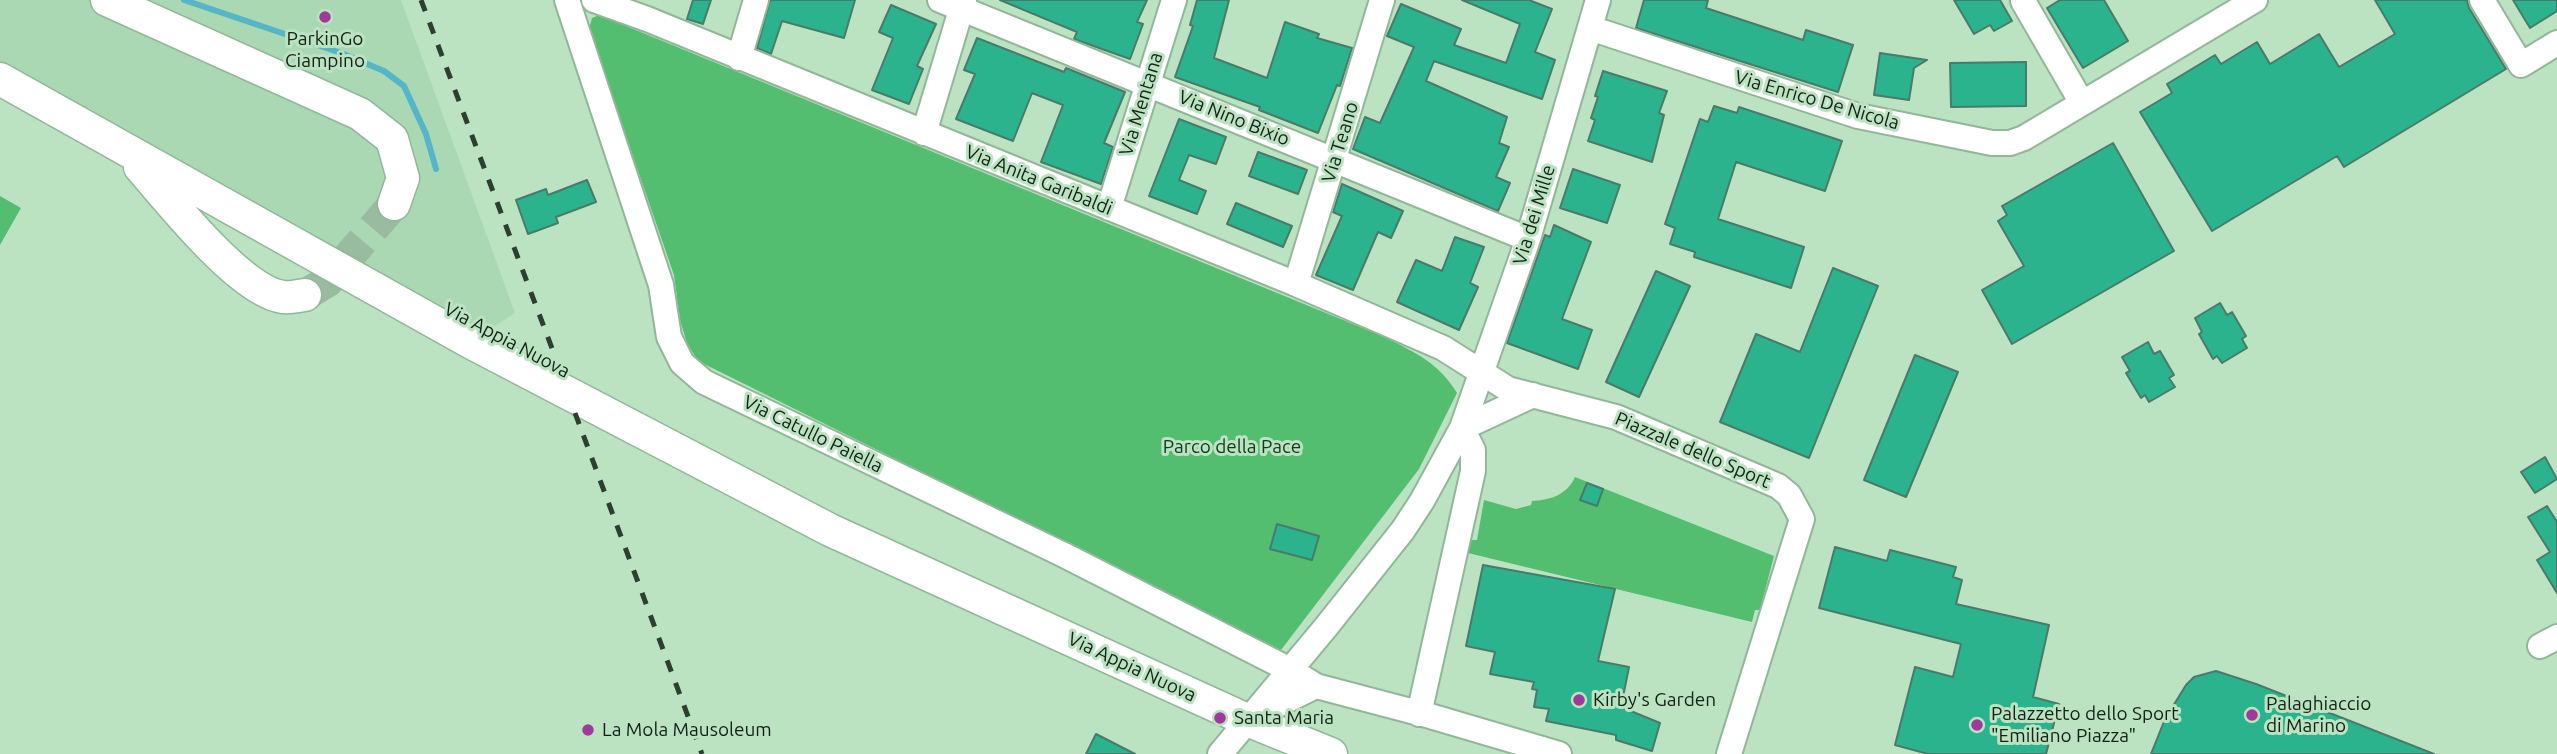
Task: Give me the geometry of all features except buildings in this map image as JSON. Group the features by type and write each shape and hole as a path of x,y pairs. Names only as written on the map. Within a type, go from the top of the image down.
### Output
{"main road":[{"path":"107,0 360,114 392,139 403,178 394,204"},
{"name":"Via Appia Nuova","path":"0,55 138,136 481,328 839,510 1018,615"},
{"name":"Via Appia Nuova","path":"0,79 470,342 830,530 1247,720 1331,754"},
{"path":"125,150 202,239 249,281 282,297 305,295"},
{"name":"Via Appia Nuova","path":"1247,720 1289,754"}],"street":[{"name":"Via Catullo Paiella","path":"567,0 660,285 669,337 682,363 692,373 1064,555 1290,670 1316,686 1559,754"},
{"name":"Via Anita Garibaldi","path":"594,0 647,19 1296,284 1443,348 1480,370"},
{"path":"739,58 756,0"},
{"name":"Via Mentana","path":"1109,208 1174,0"},
{"name":"Via Teano","path":"1296,284 1382,0"},
{"name":"Via dei Mille","path":"1220,754 1403,530 1462,428 1480,370 1528,239 1598,0"},
{"name":"Via Enrico De Nicola","path":"1590,29 1858,116 1992,143 2010,143 2024,138 2255,0"},
{"path":"2482,0 2521,65 2557,43"},
{"path":"2023,1 2082,103"},
{"path":"924,133 955,3"},
{"name":"Via Nino Bixio","path":"955,3 1528,239"},
{"name":"Piazzale dello Sport","path":"1480,370 1508,388 1616,417 1766,480 1789,495 1802,519 1729,754"},
{"path":"1419,713 1473,471 1473,450 1462,428 1533,395"},
{"path":"1247,720 1316,686"}],"shaded area":[{"path":"0,0 401,0 515,313 470,342 0,79"}],"green space":[{"name":"Parco della Pace","path":"599,15 1387,338 1435,367 1457,393 1419,469 1281,650 698,361 687,343 680,320 674,275 589,29 592,18"},
{"path":"0,196 21,208 0,245"},
{"path":"1575,477 1774,556 1760,610 1755,610 1752,622 1468,553 1471,540 1477,540 1484,500 1516,509 1563,492"}],"waterway":[{"path":"184,0 341,53 384,71 404,86 426,134 436,169"}],"tunnel":[{"path":"305,295 328,281 394,204"}],"railway":[{"path":"421,0 553,351"},
{"path":"575,413 702,754"}],"place":[{"name":"ParkinGo Ciampino","path":"325,17"},
{"name":"Kirby's Garden","path":"1579,700"},
{"name":"Palaghiaccio di Marino","path":"2252,715"},
{"name":"Santa Maria","path":"1220,718"},
{"name":"Palazzetto dello Sport \"Emiliano Piazza\"","path":"1977,725"},
{"name":"La Mola Mausoleum","path":"588,730"}]}
